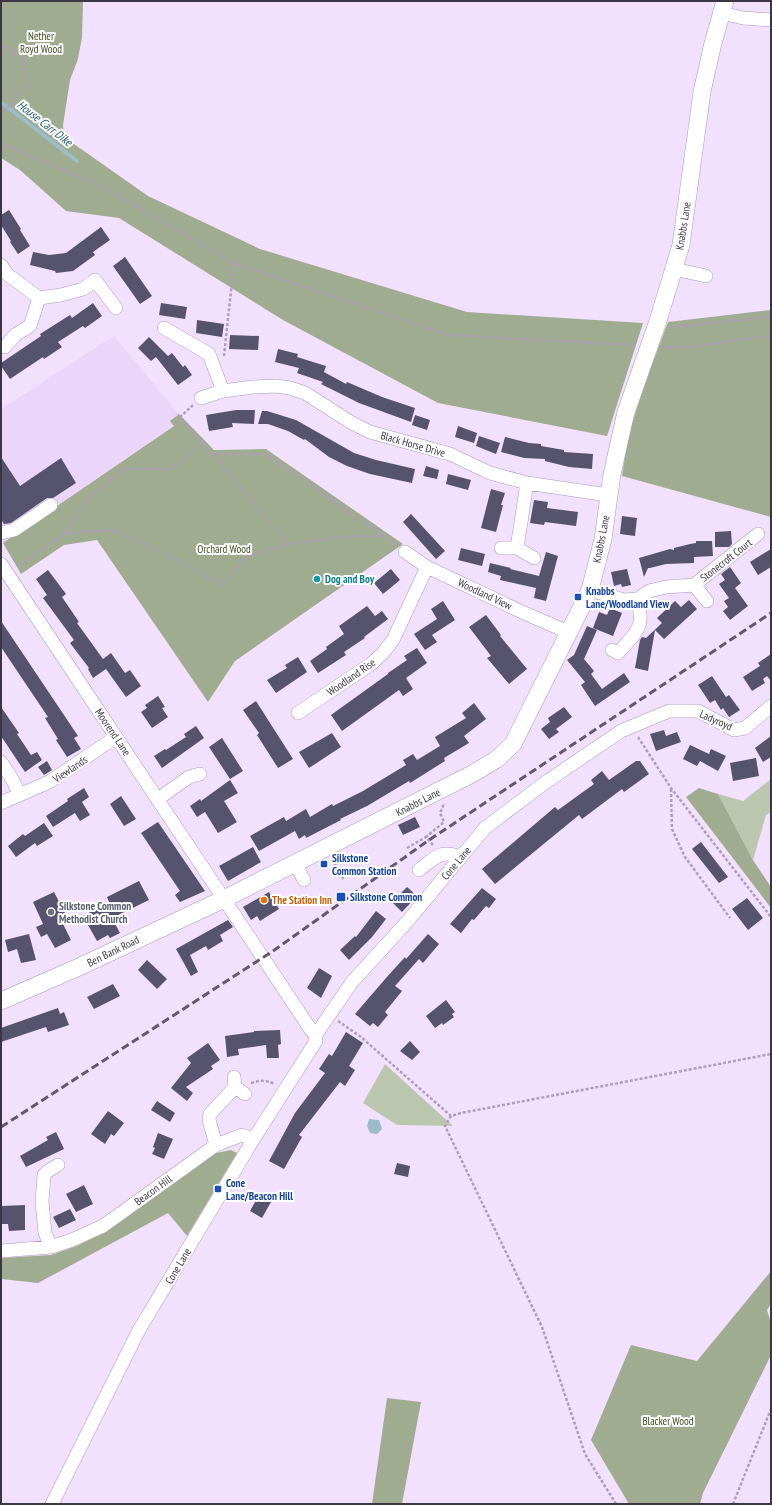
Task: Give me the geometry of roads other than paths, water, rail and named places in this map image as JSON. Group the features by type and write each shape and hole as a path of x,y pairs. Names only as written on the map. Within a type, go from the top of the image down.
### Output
{"main road":[{"name":"Knabbs Lane","path":"224,899 456,783 497,759 513,744 590,590 603,539 608,495 626,412 650,346 681,245 702,92 723,7"},
{"name":"Ben Bank Road","path":"1,1001 79,967 224,899"}],"street":[{"path":"723,7 743,18 771,20"},
{"path":"1,265 7,274 38,298 84,289 95,280 116,308"},
{"path":"674,269 706,276"},
{"path":"5,346 15,335 30,326 38,298"},
{"path":"164,328 205,351 211,358 223,391"},
{"name":"Black Horse Drive","path":"200,398 238,388 276,386 290,388 305,393 352,423 370,432 450,454 490,473 527,483 608,495"},
{"path":"517,548 527,483"},
{"path":"1,533 14,530 51,504"},
{"name":"Stonecroft Court","path":"638,599 649,591 666,587 694,585 758,534"},
{"path":"501,548 517,548 534,558"},
{"name":"Woodland View","path":"405,552 427,567 568,632"},
{"name":"Woodland Rise","path":"298,713 371,664 383,653 393,640 427,567"},
{"name":"Moorend Lane","path":"4,569 224,899"},
{"name":"Stonecroft Court","path":"694,585 707,601"},
{"path":"590,590 624,600 638,599 640,623 637,630 618,653 612,650"},
{"name":"Ladyroyd","path":"631,727 669,711 698,711 734,730 745,728 771,706"},
{"name":"Cone Lane","path":"52,1504 139,1330 253,1140 316,1042 315,1036 331,1015 352,982 406,923 485,828 546,782 621,731 631,727"},
{"name":"Viewlands","path":"1,803 49,782 116,737"},
{"path":"1,762 20,795"},
{"path":"158,799 190,777 200,774"},
{"path":"419,870 441,854 450,852 460,857"},
{"path":"295,864 304,880"},
{"path":"224,899 315,1036"},
{"path":"216,1145 209,1120 210,1114 239,1088"},
{"name":"Beacon Hill","path":"1,1251 51,1246 72,1240 103,1226 216,1145 242,1135 253,1140"},
{"path":"51,1246 45,1233 43,1210 44,1176 48,1171 58,1165"}],"water":[{"path":"369,1119 379,1120 382,1129 377,1134 370,1133 367,1126"}],"waterway":[{"name":"House Carr Dike","path":"1,102 77,161"}],"railway":[{"path":"1,1127 273,951 429,840 771,613"}],"place":[{"name":"Dog and Boy","path":"317,579"},
{"name":"Knabbs Lane/Woodland View","path":"578,597"},
{"name":"Silkstone Common Station","path":"324,864"},
{"name":"Silkstone Common","path":"341,897"},
{"name":"The Station Inn","path":"264,900"},
{"name":"Silkstone Common Methodist Church","path":"51,912"},
{"name":"Cone Lane/Beacon Hill","path":"218,1189"}],"park label":[{"name":"Nether Royd Wood","path":"41,42"},
{"name":"Orchard Wood","path":"224,549"},
{"name":"Blacker Wood","path":"668,1421"}]}
